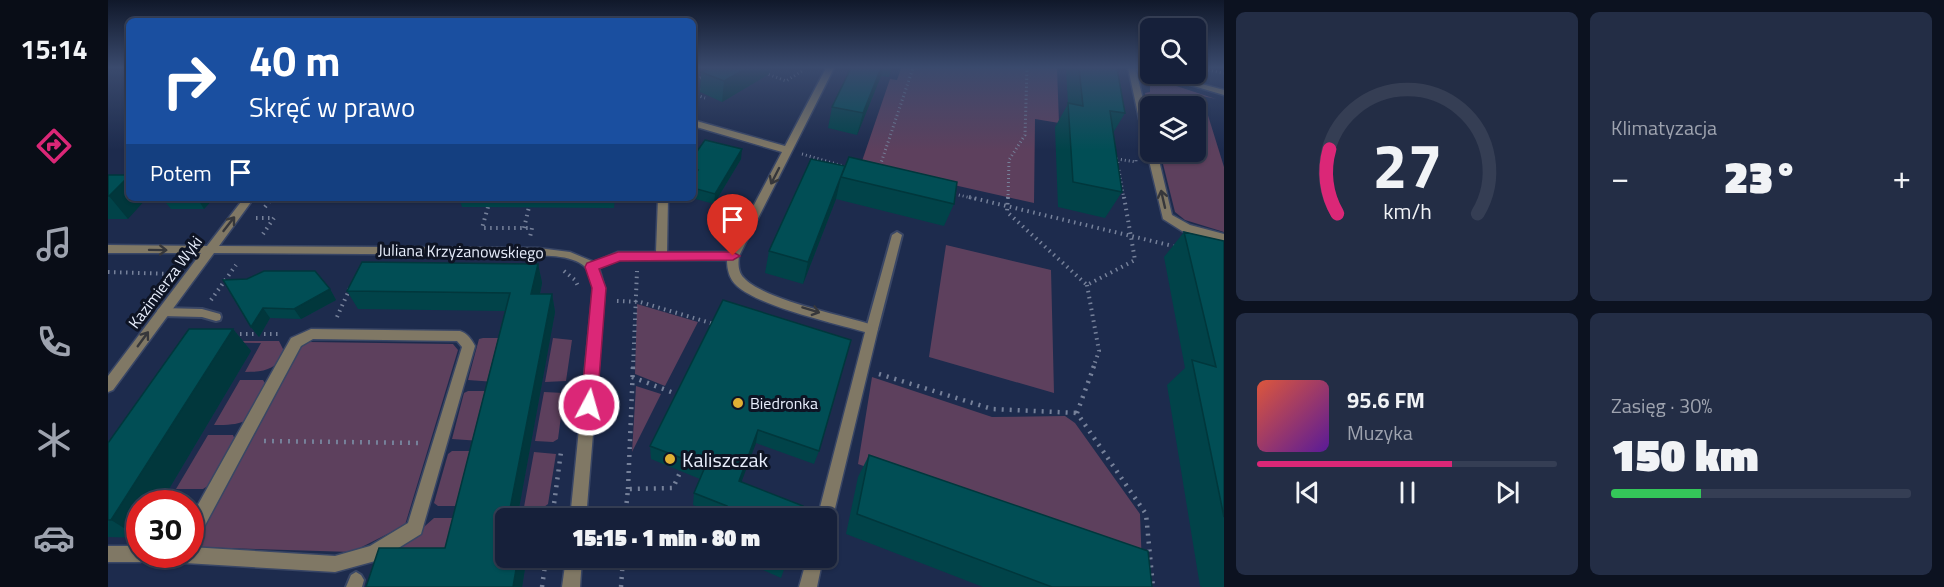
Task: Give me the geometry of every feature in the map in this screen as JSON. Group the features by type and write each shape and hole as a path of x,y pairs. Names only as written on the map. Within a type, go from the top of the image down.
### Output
{"street":[{"path":"816,95 733,256 732,266 736,276 748,288 763,296 872,329 828,508"},
{"path":"696,124 787,150"},
{"path":"1154,162 1167,217 1186,228 1224,238"},
{"name":"Kazimierza Wyki","path":"108,386 247,201"},
{"path":"661,256 663,201"},
{"name":"Juliana Krzyżanowskiego","path":"108,249 526,251 568,256 592,267"},
{"path":"579,508 598,301 597,278 592,267 618,256 733,256"},
{"path":"204,510 296,342 309,335 329,334 460,336 469,346 415,528 373,554 335,564 204,556"},
{"path":"108,554 126,554"},
{"path":"571,587 573,568"},
{"path":"808,587 813,568"}],"lane":[{"path":"872,329 897,235"},
{"path":"162,312 202,313 216,317"}],"path":[{"path":"697,95 705,98"},
{"path":"877,175 904,95"},
{"path":"1026,95 1025,135 1009,160 1006,206 1011,218 1087,285 1099,351 1077,412"},
{"path":"787,150 854,169"},
{"path":"1087,285 1135,260 1117,159 1136,162 1134,152"},
{"path":"942,190 1178,247"},
{"path":"488,207 482,228 532,228 526,251"},
{"path":"524,228 529,207"},
{"path":"234,217 274,218 253,249"},
{"path":"626,508 638,263"},
{"path":"108,272 166,272 173,274 173,278"},
{"path":"329,334 352,283"},
{"path":"598,301 635,302 717,325"},
{"path":"230,334 309,335"},
{"path":"863,369 992,409 1077,412"},
{"path":"632,377 681,397"},
{"path":"1077,412 1146,514 1153,587"},
{"path":"242,441 440,444"},
{"path":"627,489 673,488 685,460"},
{"path":"542,587 545,568"},
{"path":"621,587 622,568"}],"shaded area":[{"path":"884,95 1058,95 1059,123 1035,119 1034,203 861,164"},
{"path":"1146,95 1205,95 1216,99 1206,96"},
{"path":"1206,109 1224,167 1224,232 1185,220 1175,212 1162,162 1206,162"},
{"path":"946,245 1051,270 1054,393 929,357"},
{"path":"637,304 698,322 665,386 635,374"},
{"path":"505,338 495,382 468,380 479,339"},
{"path":"553,338 572,340 566,381 545,382"},
{"path":"192,341 279,341 285,353 268,369 245,372 261,343"},
{"path":"309,342 453,344 458,350 405,525 352,552 204,547 204,528 301,346"},
{"path":"872,377 992,417 1065,416 1075,423 1140,514 1142,567 858,464"},
{"path":"240,380 263,380 267,386 253,413 249,418 237,424 214,425"},
{"path":"636,386 661,394 632,452"},
{"path":"493,391 481,441 452,439 464,393"},
{"path":"544,392 564,393 558,439 553,442 535,441"},
{"path":"208,435 233,435 236,442 214,482 203,489 176,489"},
{"path":"452,451 478,451 466,506 438,506 434,503 448,454"},
{"path":"534,452 556,454 548,504 544,507 524,507"},
{"path":"434,518 463,518 453,557 390,557"}],"building":[{"path":"838,95 870,95 863,113 832,107"},
{"path":"1082,95 1122,95 1125,113 1110,111 1122,192 1073,182 1068,103 1083,106"},
{"path":"705,140 742,149 715,194 696,189 698,170 696,170 696,153"},
{"path":"849,157 957,182 954,204 841,177"},
{"path":"811,159 845,166 808,262 769,251"},
{"path":"108,175 126,175 126,179 108,196"},
{"path":"1184,232 1224,241 1224,517 1192,360 1216,367"},
{"path":"362,262 538,264 531,294 552,294 510,508 495,508 495,568 516,568 513,587 366,587 379,548 445,548 510,293 347,291"},
{"path":"264,271 315,271 330,289 294,309 263,308 251,327 223,280 247,279"},
{"path":"723,300 851,340 819,451 758,430 739,481 803,506 803,508 726,508 727,506 694,493 705,467 650,446"},
{"path":"189,329 233,329 130,490 126,490 126,497 111,520 108,520 108,443"},
{"path":"869,455 1148,551 1152,587 1052,587 857,514"}],"place":[{"name":"Biedronka","path":"738,403"},
{"name":"Kaliszczak","path":"670,459"}],"route":[{"path":"589,405 599,288 592,267 618,256 733,256"}]}
